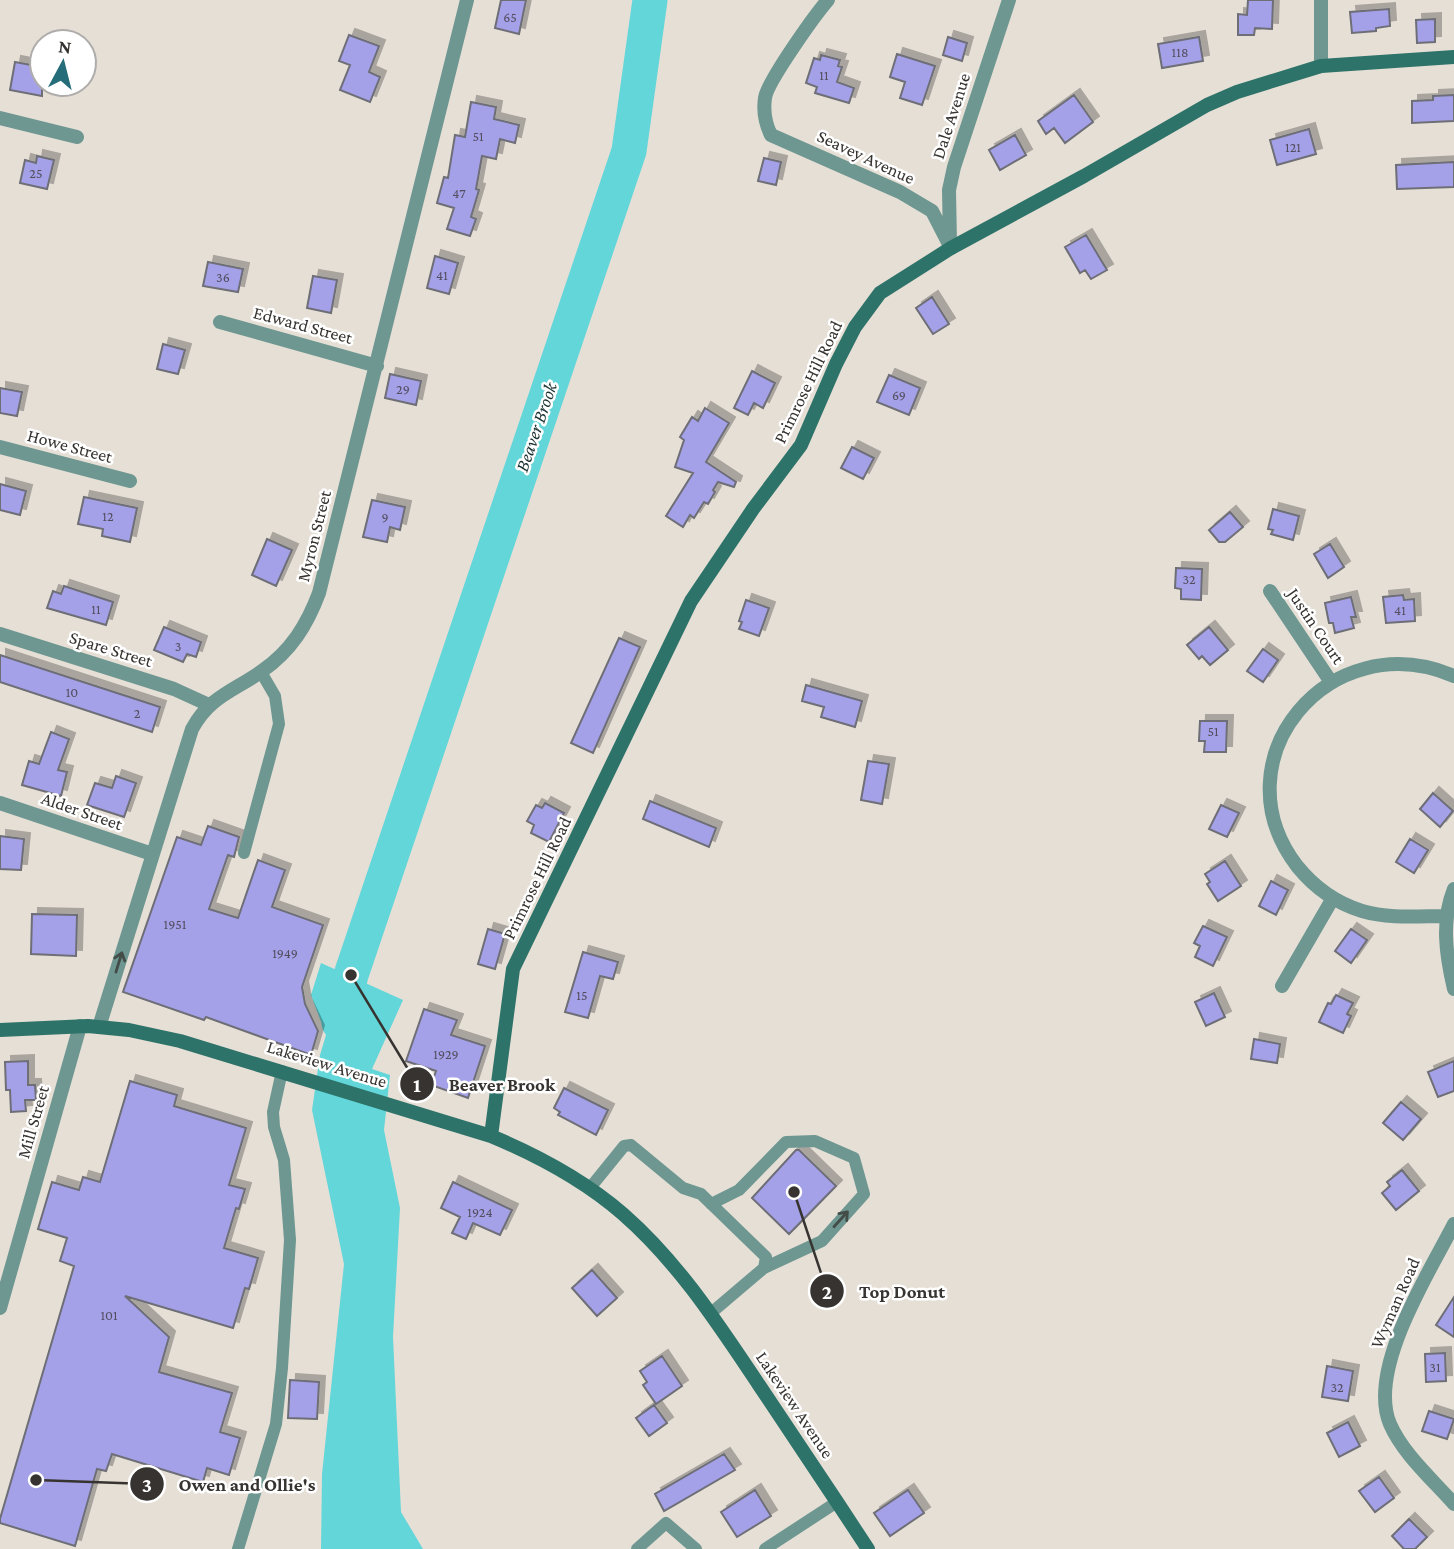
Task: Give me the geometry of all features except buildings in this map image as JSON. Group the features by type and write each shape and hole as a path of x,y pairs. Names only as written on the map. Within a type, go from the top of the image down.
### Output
{"street":[{"name":"Myron Street","path":"99,1027 188,738 197,720 222,694 261,672 294,642 309,619 319,593 467,0"},
{"name":"Seavey Avenue","path":"828,0 812,19 765,95 765,122 771,135 900,192 932,211 951,247"},
{"name":"Dale Avenue","path":"951,247 949,190 954,167 1009,0"},
{"path":"1321,0 1321,66"},
{"name":"Primrose Hill Road","path":"491,1136 513,969 691,601 753,509 801,445 835,364 855,327 880,293 951,247 1084,176 1207,104 1248,88 1321,66 1454,57"},
{"path":"0,118 77,137"},
{"name":"Edward Street","path":"220,321 376,366"},
{"name":"Howe Street","path":"0,447 130,481"},
{"name":"Justin Court","path":"1270,591 1331,682"},
{"name":"Spare Street","path":"0,634 174,689 209,705"},
{"path":"1446,916 1376,914 1333,898 1304,875 1283,844 1277,827 1271,790 1276,754 1291,720 1316,693 1331,682 1364,667 1401,663 1437,669 1454,676"},
{"name":"Alder Street","path":"0,803 152,854"},
{"path":"1454,889 1446,916 1447,951 1454,989"},
{"path":"1282,986 1333,898"},
{"name":"Lakeview Avenue","path":"0,1030 80,1026 165,1037 302,1076 491,1136 544,1160 590,1188 623,1214 688,1283 711,1313 868,1549"},
{"name":"Mill Street","path":"0,1308 80,1026"},
{"name":"Wyman Road","path":"1454,1224 1392,1352 1385,1408 1398,1439 1454,1504"}],"lane":[{"path":"244,853 279,724 275,696 261,672"},
{"path":"238,1549 276,1424 282,1368 290,1240 284,1160 274,1127 273,1112 282,1071"},
{"path":"711,1204 739,1189 786,1142 815,1141 854,1158 864,1194 821,1241 764,1268 711,1313"},
{"path":"590,1188 624,1146 631,1145 683,1188 701,1194 766,1257 764,1268"},
{"path":"765,1549 837,1502"},
{"path":"637,1549 667,1523 696,1549"}],"water":[{"path":"321,963 403,1000 372,1069 390,1075 384,1130 400,1208 393,1337 401,1512 423,1549 321,1549 322,1474 344,1264 312,1110 320,1055 326,1035 311,995"}],"waterway":[{"name":"Beaver Brook","path":"339,1023 351,975 629,151 650,0"}],"place":[{"name":"Beaver Brook","path":"351,975"},
{"name":"Top Donut","path":"794,1192"},
{"name":"Owen and Ollie's","path":"36,1480"}]}
